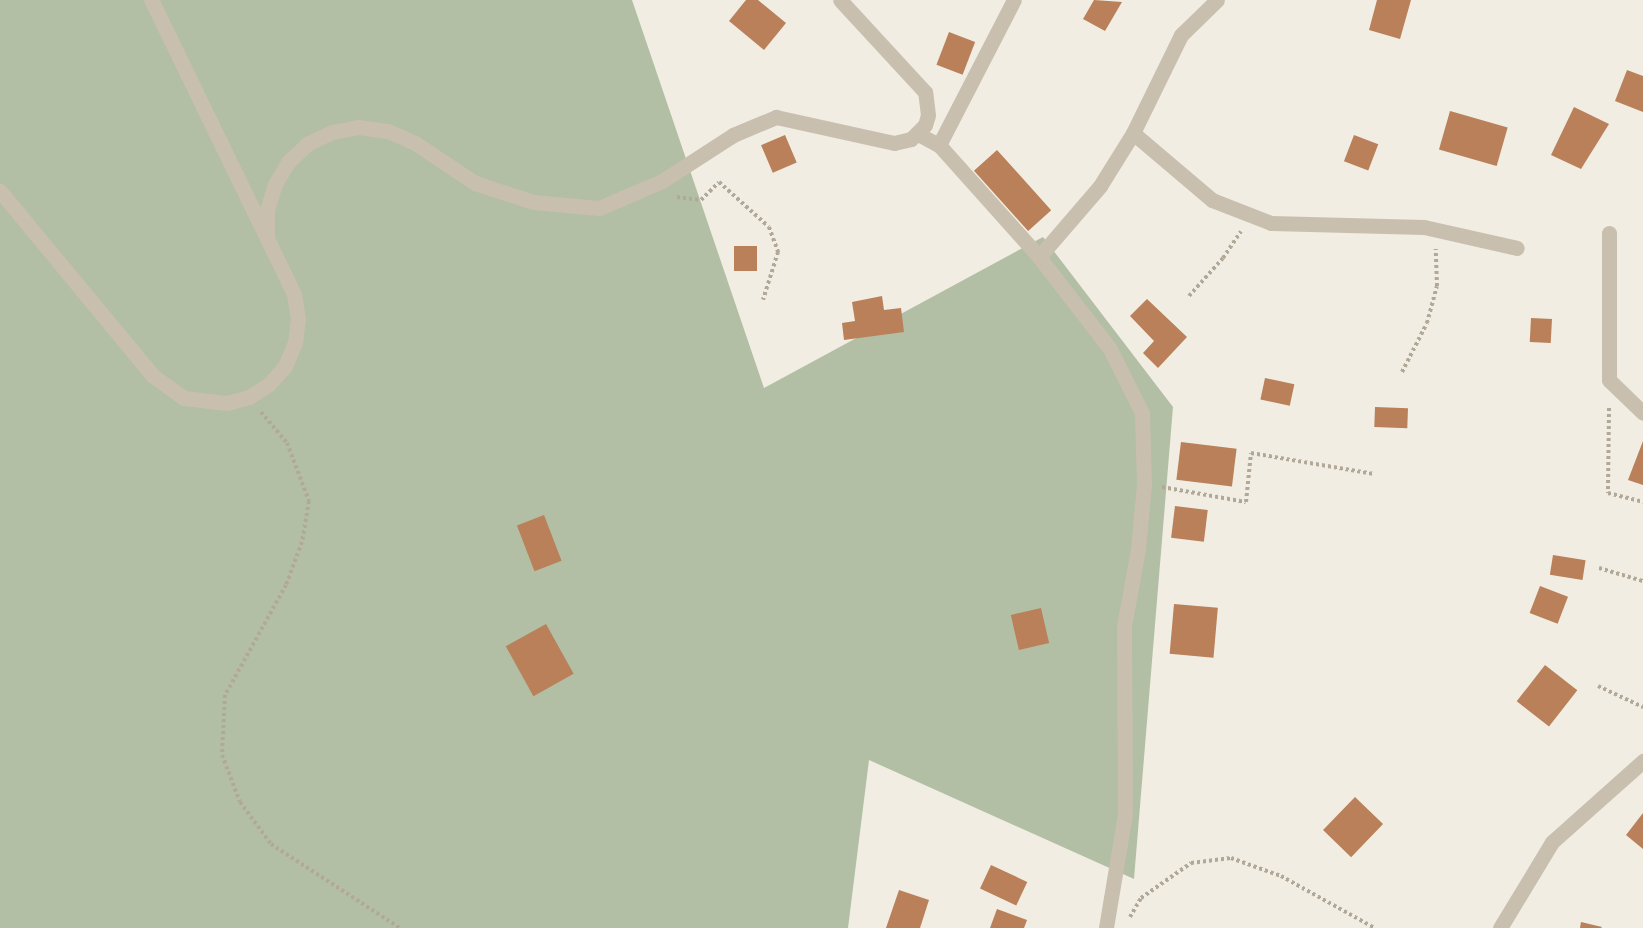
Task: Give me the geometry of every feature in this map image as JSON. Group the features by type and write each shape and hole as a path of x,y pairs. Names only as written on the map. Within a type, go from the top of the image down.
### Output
{"street":[{"path":"0,191 152,375 184,398 206,404 249,397 269,384 285,366 295,343 298,318 294,294 151,0"},
{"path":"267,237 270,201 288,162 308,144 332,132 358,127 388,130 415,143 475,183 533,202 600,208 662,180 732,135 776,117 894,143 918,134 928,115 925,92 840,0"},
{"path":"939,145 1014,0"},
{"path":"1039,257 1100,186 1133,133 1181,35 1217,0"},
{"path":"1133,133 1212,200 1271,223 1436,230 1517,248"},
{"path":"918,134 939,145 1039,257 1110,349 1142,412 1144,484 1138,549 1124,626 1125,814 1106,928"},
{"path":"1609,233 1609,380 1643,412"},
{"path":"1500,928 1552,842 1643,761"}],"path":[{"path":"635,193 701,200 719,182 769,227 778,252 763,300"},
{"path":"1189,296 1223,258 1251,215"},
{"path":"1402,372 1427,322 1437,285 1436,230"},
{"path":"1609,380 1608,493 1643,502"},
{"path":"249,397 287,443 309,501 302,542 286,585 225,695 222,755 240,802 271,844 400,928"},
{"path":"1144,484 1246,502 1251,453 1374,474"},
{"path":"1599,568 1643,581"},
{"path":"1598,686 1643,708"},
{"path":"1124,928 1141,898 1191,863 1231,858 1281,876 1375,928"}],"green space":[{"path":"0,0 632,0 764,388 1043,237 1173,407 1134,879 869,760 848,928 0,928"}],"building":[{"path":"746,0 758,0 786,23 764,50 729,21"},
{"path":"1094,0 1122,2 1105,31 1083,19"},
{"path":"1377,0 1411,0 1400,39 1369,30"},
{"path":"949,32 975,42 963,75 936,65"},
{"path":"1627,70 1643,76 1643,112 1615,101"},
{"path":"1574,107 1609,124 1581,169 1551,155"},
{"path":"1450,111 1508,128 1497,166 1439,149"},
{"path":"785,135 797,163 773,173 761,145"},
{"path":"1354,135 1378,144 1368,170 1344,161"},
{"path":"997,150 1051,210 1028,231 974,171"},
{"path":"734,246 757,246 757,271 734,271"},
{"path":"882,296 884,310 901,308 904,332 844,340 842,323 855,321 852,302"},
{"path":"1147,299 1187,337 1158,368 1143,353 1154,341 1130,316"},
{"path":"1531,318 1552,319 1551,343 1530,342"},
{"path":"1265,378 1294,384 1290,406 1260,400"},
{"path":"1375,407 1408,408 1407,428 1374,427"},
{"path":"1643,441 1643,485 1628,480"},
{"path":"1181,442 1237,449 1232,487 1176,480"},
{"path":"1175,506 1208,510 1204,542 1171,538"},
{"path":"544,515 562,561 534,571 517,525"},
{"path":"1553,555 1586,560 1582,580 1550,575"},
{"path":"1540,586 1568,597 1558,624 1530,613"},
{"path":"1174,604 1218,608 1213,658 1170,654"},
{"path":"1041,608 1049,643 1019,650 1011,615"},
{"path":"546,624 574,674 533,696 506,646"},
{"path":"1545,665 1577,690 1549,726 1517,701"},
{"path":"1355,797 1383,824 1351,857 1323,830"},
{"path":"1643,813 1643,849 1626,835"},
{"path":"991,865 1027,882 1016,905 980,889"},
{"path":"899,890 929,900 920,928 886,928"},
{"path":"997,909 1027,920 1024,928 990,928"},
{"path":"1581,922 1602,927 1580,928"}]}
